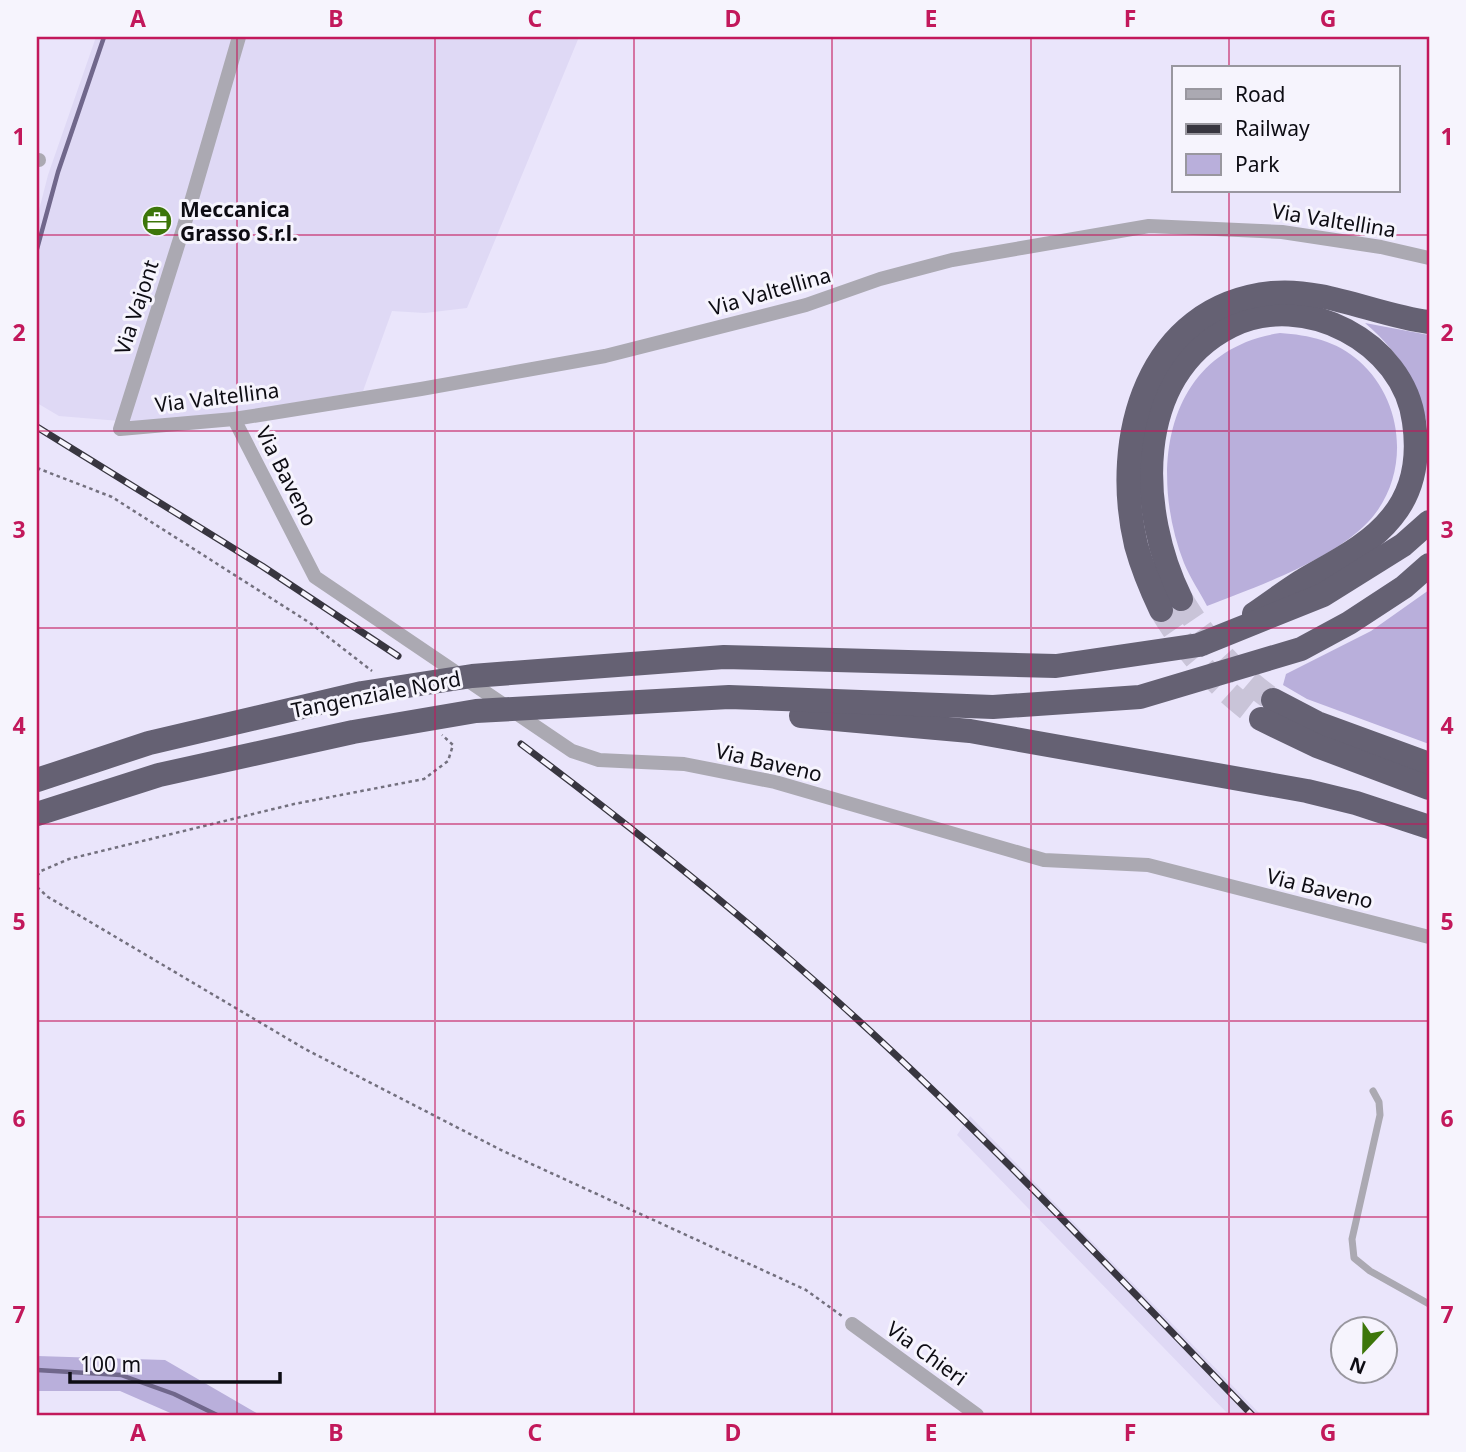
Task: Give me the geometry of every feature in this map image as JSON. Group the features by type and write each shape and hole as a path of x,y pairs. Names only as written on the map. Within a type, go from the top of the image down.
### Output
{"highway":[{"path":"1224,634 1299,583 1365,544 1392,517 1407,493 1415,467 1417,441 1413,413 1405,389 1390,365 1371,346 1348,330 1320,320 1289,315 1259,318 1232,326 1208,342 1178,372 1157,423 1152,489 1171,604 1136,545 1128,472 1137,408 1152,371 1189,327 1213,312 1243,299 1273,293 1305,295 1429,322"},
{"path":"1224,634 1323,595 1403,545 1429,522"},
{"path":"671,702 729,697 993,707 1140,697 1301,649 1349,623 1405,587 1429,565"},
{"name":"Tangenziale Nord","path":"37,780 149,743 362,693 472,676 724,657 1056,666 1199,645 1224,634"},
{"path":"671,702 970,732 1307,791 1356,803 1429,827"},
{"name":"Tangenziale Nord","path":"37,814 159,775 353,732 476,711 600,703 671,702"},
{"path":"1429,764 1317,723 1267,709 1317,746 1429,788"}],"street":[{"name":"Via Vajont","path":"120,429 239,37"},
{"name":"Via Valtellina","path":"120,429 234,419 605,356 806,305 880,279 952,260 1149,226 1214,227 1325,237 1429,258"},
{"name":"Via Baveno","path":"234,419 315,577 572,751 599,760 684,764 775,782 1044,860 1148,865 1429,937"},
{"name":"Via Chieri","path":"852,1324 977,1415"}],"lane":[{"path":"1373,1091 1379,1102 1380,1115 1352,1239 1354,1258 1370,1271 1429,1304"}],"path":[{"path":"37,887 60,904 305,1049 502,1150 806,1290 852,1324"}],"shaded area":[{"path":"96,37 579,37 467,308 425,313 392,311 363,391 234,413 132,422 59,416 37,403 37,218 48,175"},
{"path":"970,1116 1261,1415 1229,1415 957,1135"}],"green space":[{"path":"1365,323 1429,335 1429,438 1422,404 1409,374 1390,348"},
{"path":"1280,333 1312,337 1341,348 1359,361 1375,378 1387,398 1394,420 1397,443 1395,466 1379,509 1348,540 1289,573 1207,606 1184,563 1173,527 1168,491 1168,454 1175,420 1190,389 1211,363 1241,344"},
{"path":"1429,590 1429,744 1307,699 1283,685 1286,674 1371,631"},
{"path":"37,1356 165,1360 260,1415 175,1415 120,1391 37,1391"}],"waterway":[{"path":"37,249 58,172 104,37"},
{"path":"37,1370 121,1375 174,1394 217,1415"}],"tunnel":[{"path":"1181,599 1221,654 1273,700"},
{"path":"1161,610 1205,669 1261,719"}],"railway":[{"path":"37,427 262,566 398,656"},
{"path":"521,744 721,901 891,1050 1048,1204 1252,1415"}],"place":[{"name":"Meccanica Grasso S.r.l.","path":"157,221"}]}
